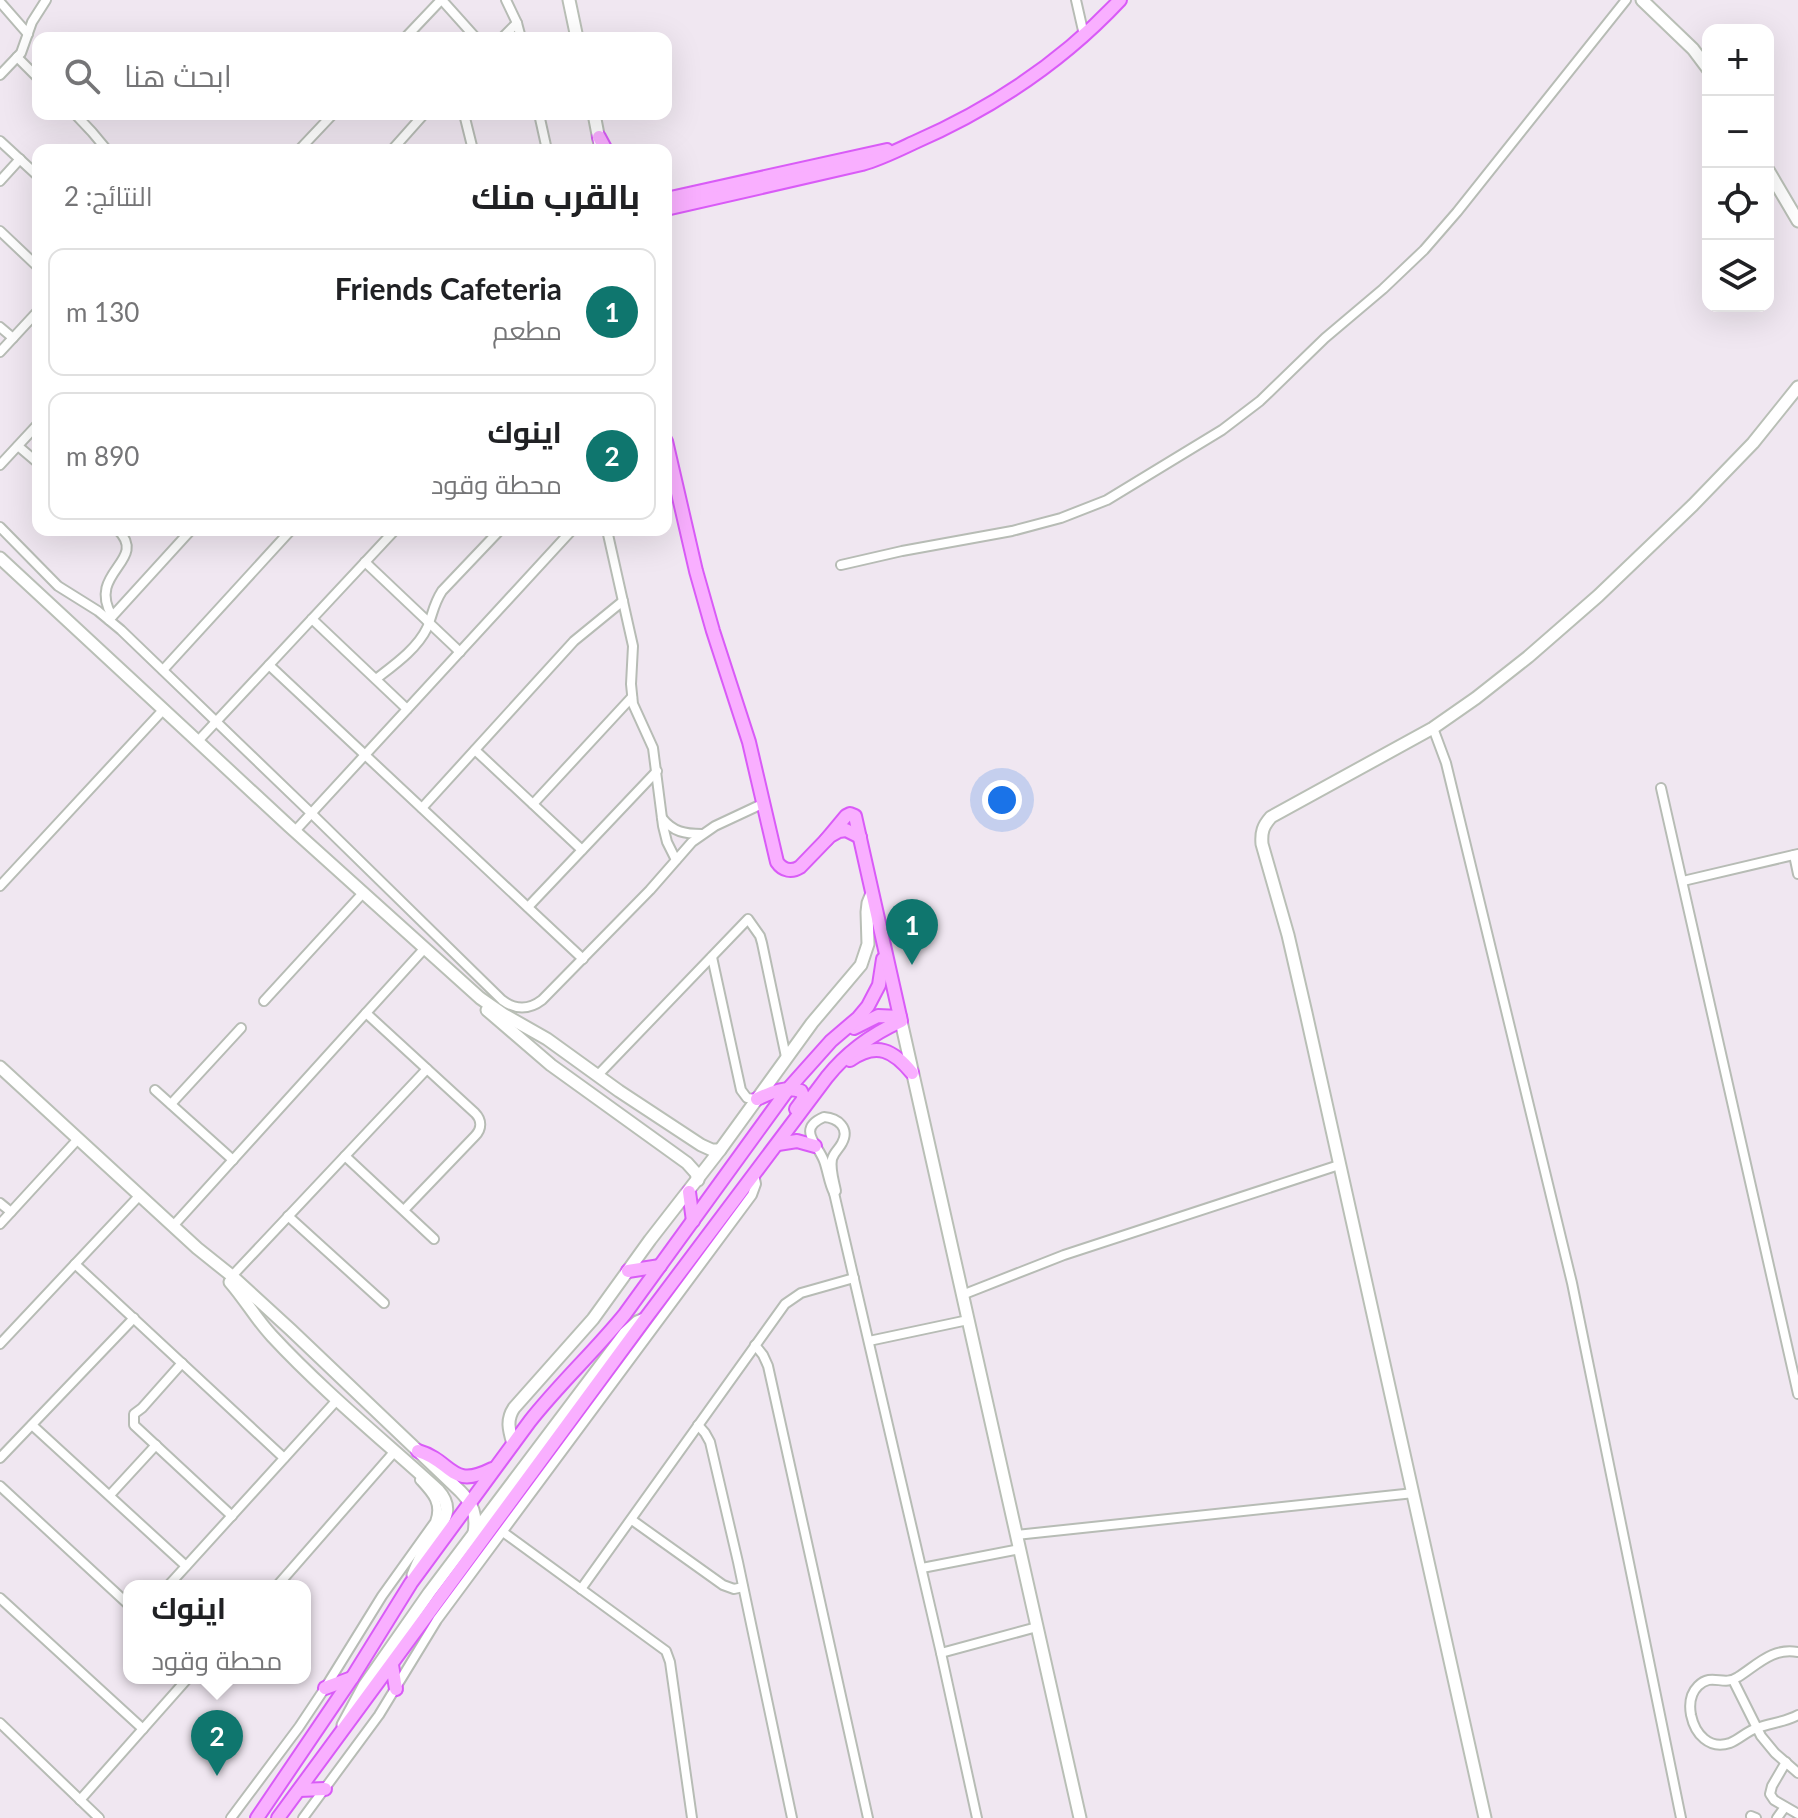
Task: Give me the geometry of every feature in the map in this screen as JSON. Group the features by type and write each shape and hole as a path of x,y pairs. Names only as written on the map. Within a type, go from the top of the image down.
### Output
{"main road":[{"path":"672,208 862,164 950,127 1042,69 1120,0"},
{"path":"672,198 909,145"},
{"path":"672,467 696,571 749,742 776,858 782,868 797,869 834,833 846,830 860,837"},
{"path":"826,840 846,816 850,814 856,818 900,1019"},
{"path":"257,1818 352,1678 411,1583 495,1467 548,1398 611,1331 789,1088 831,1041 864,1012 873,999 881,977 884,948"},
{"path":"817,1057 843,1035 871,1018 885,1015 900,1019"},
{"path":"278,1818 603,1386 645,1319 827,1077 851,1052 900,1019"},
{"path":"807,1106 851,1059 867,1051 889,1052 912,1073"},
{"path":"757,1099 789,1088 801,1091 804,1098 789,1119 782,1138"},
{"path":"782,1138 815,1146"},
{"path":"689,1192 693,1221"},
{"path":"628,1271 660,1266"},
{"path":"418,1451 430,1455 451,1472 462,1476 476,1476 495,1467"},
{"path":"392,1665 396,1689"},
{"path":"325,1688 352,1678"},
{"path":"299,1790 325,1789"}],"street":[{"path":"0,75 17,57 46,0"},
{"path":"411,32 442,0 471,32"},
{"path":"506,0 519,32"},
{"path":"569,0 576,32"},
{"path":"1076,0 1084,35"},
{"path":"841,565 1012,531 1061,518 1107,500 1222,430 1260,401 1424,250 1626,0"},
{"path":"1642,0 1702,61"},
{"path":"0,2 28,34"},
{"path":"508,32 517,23"},
{"path":"17,57 32,72"},
{"path":"81,120 100,144"},
{"path":"305,144 327,120"},
{"path":"397,144 419,120"},
{"path":"466,120 472,144"},
{"path":"540,120 546,144"},
{"path":"596,120 602,144"},
{"path":"0,141 32,170"},
{"path":"0,181 20,159"},
{"path":"1774,180 1798,221"},
{"path":"0,231 32,261"},
{"path":"0,352 32,317"},
{"path":"0,327 13,338"},
{"path":"1485,1818 1288,935 1261,834 1271,817 1433,728 1528,657 1609,586 1693,505 1753,443 1798,388"},
{"path":"0,465 32,431"},
{"path":"18,446 32,458"},
{"path":"0,527 58,586 111,618 506,1003 522,1008 538,1003 703,834 764,803"},
{"path":"111,618 106,604 106,589 109,579 125,557 127,548 123,536"},
{"path":"111,618 186,536"},
{"path":"163,670 286,536"},
{"path":"198,741 389,536"},
{"path":"376,679 417,643 442,591 494,536"},
{"path":"295,831 566,536"},
{"path":"608,536 633,653 632,697 653,748 662,818 667,842 676,860"},
{"path":"0,558 453,976 493,1008 547,1039 705,1147 720,1150"},
{"path":"365,562 460,652"},
{"path":"422,808 574,641 623,601"},
{"path":"312,619 407,709"},
{"path":"269,665 583,959"},
{"path":"533,804 632,697"},
{"path":"0,886 164,709"},
{"path":"1433,728 1446,763 1572,1283 1681,1818"},
{"path":"475,750 582,850"},
{"path":"528,907 657,771"},
{"path":"1661,788 1794,1359 1798,1394"},
{"path":"662,818 676,831 703,834"},
{"path":"1683,881 1796,855 1798,874"},
{"path":"264,1001 363,893"},
{"path":"513,1444 508,1425 511,1412 587,1327 786,1057 861,965 868,944 867,912 872,893"},
{"path":"597,1076 748,919 762,943 786,1057"},
{"path":"173,1226 424,949"},
{"path":"712,957 741,1090 747,1098 757,1099"},
{"path":"453,976 461,987 533,1051 687,1163 698,1180"},
{"path":"366,1013 477,1115 480,1126 475,1136 404,1210"},
{"path":"900,1019 1080,1818"},
{"path":"171,1104 241,1028"},
{"path":"0,1067 197,1248 232,1276 418,1451 470,1503 474,1512 474,1533"},
{"path":"232,1276 427,1069"},
{"path":"155,1090 233,1160"},
{"path":"649,1134 689,1157 695,1154 694,1146 660,1117"},
{"path":"834,1193 824,1161 810,1135 814,1123 824,1117 840,1122 844,1129 845,1137 832,1161 834,1193 977,1818"},
{"path":"0,1224 78,1139"},
{"path":"345,1156 434,1239"},
{"path":"962,1295 1064,1255 1339,1165"},
{"path":"303,1818 370,1729 432,1627 503,1532 603,1386 752,1195 756,1184 754,1174"},
{"path":"0,1344 140,1195"},
{"path":"0,1203 11,1212"},
{"path":"288,1216 384,1303"},
{"path":"197,1248 234,1286 270,1334 337,1400 441,1493 447,1506 445,1520 422,1554 411,1583"},
{"path":"75,1264 284,1458"},
{"path":"581,1589 790,1299 854,1278"},
{"path":"0,1458 134,1318"},
{"path":"337,1740 357,1696 395,1640 625,1333 645,1319"},
{"path":"869,1341 968,1320"},
{"path":"755,1345 768,1366 868,1818"},
{"path":"182,1363 142,1408 139,1422 146,1435 232,1516"},
{"path":"173,1580 337,1400"},
{"path":"32,1425 186,1566"},
{"path":"698,1425 710,1442 792,1818"},
{"path":"110,1495 156,1445"},
{"path":"282,1580 395,1451"},
{"path":"231,1818 325,1688 382,1596 438,1517 436,1500 408,1463"},
{"path":"0,1486 123,1599"},
{"path":"1016,1535 1414,1493"},
{"path":"632,1520 723,1585 734,1589 743,1587"},
{"path":"503,1532 668,1654 692,1818"},
{"path":"922,1568 1020,1549"},
{"path":"1,1600 143,1729"},
{"path":"941,1653 1037,1627"},
{"path":"1798,1652 1782,1651 1733,1680 1713,1678 1700,1684 1694,1690 1690,1704 1699,1734 1716,1745 1727,1744 1757,1728 1798,1715"},
{"path":"1733,1680 1767,1745 1798,1773"},
{"path":"80,1800 183,1684"},
{"path":"0,1723 99,1818"},
{"path":"1786,1762 1770,1794 1798,1814"},
{"path":"1777,1818 1785,1807"}],"place":[{"name":"Friends Cafeteria","path":"912,965"},
{"name":"اينوك","path":"217,1776"}]}
